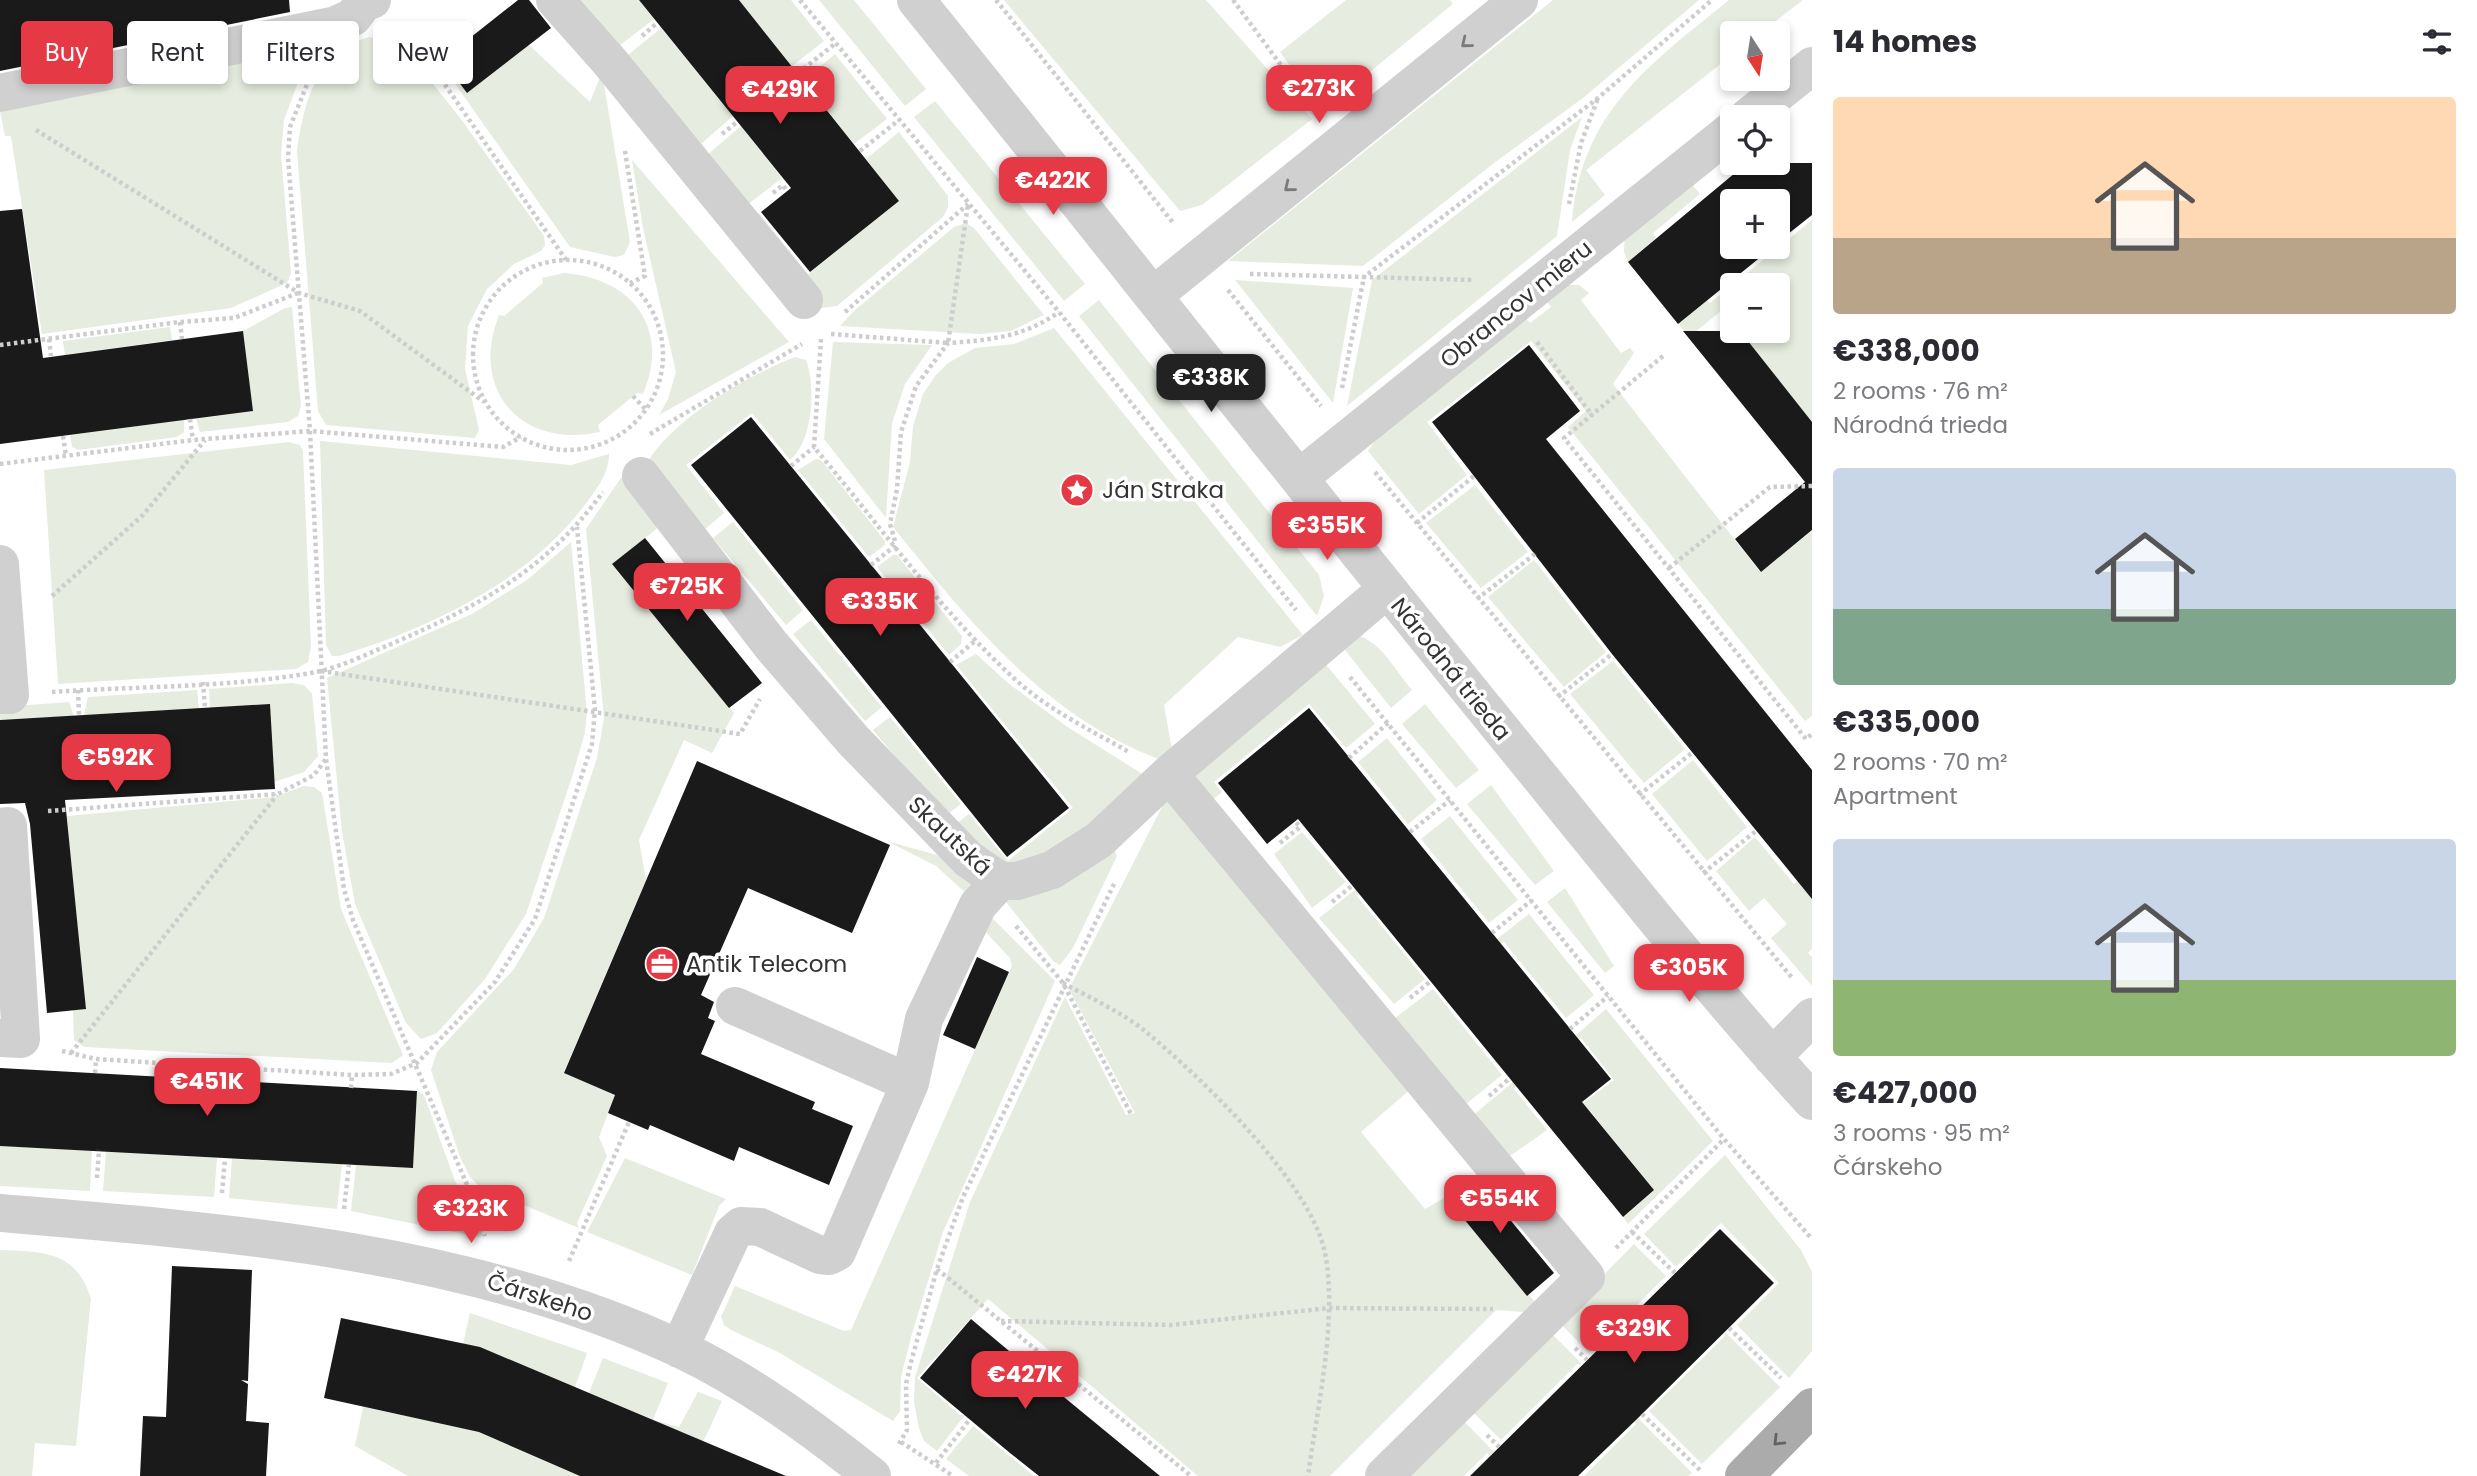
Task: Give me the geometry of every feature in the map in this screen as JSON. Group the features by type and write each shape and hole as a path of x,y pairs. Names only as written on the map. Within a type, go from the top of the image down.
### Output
{"main road":[{"path":"1744,1476 1800,1396"}],"street":[{"path":"346,21 353,18 365,0 372,0"},
{"path":"555,0 610,62 804,300"},
{"name":"Národná trieda","path":"916,0 1387,589 1772,1057 1812,1101"},
{"path":"1154,295 1518,0"},
{"path":"0,93 242,44"},
{"path":"1763,105 1812,66"},
{"name":"Obrancov mieru","path":"1299,478 1342,431 1510,308 1720,140"},
{"name":"Skautská","path":"624,481 853,740 968,859 1000,881 1034,877 1073,860 1099,840 1169,774 1387,589"},
{"path":"0,564 5,695"},
{"path":"1169,774 1586,1278 1384,1476"},
{"path":"4,826 10,1039"},
{"path":"679,1349 733,1233 741,1226 760,1227 825,1256 837,1252 910,1083 924,1019 978,905 1000,881"},
{"path":"735,1006 910,1083"},
{"path":"1772,1057 1812,1017"},
{"name":"Čárskeho","path":"0,1213 212,1233 401,1261 483,1278 562,1302 679,1349 767,1399 819,1434 882,1465"}],"path":[{"path":"365,0 432,66 565,260"},
{"path":"996,0 1177,228"},
{"path":"1233,0 1322,119"},
{"path":"1342,431 1364,277 1598,97 1712,0"},
{"path":"798,73 836,43"},
{"path":"306,84 290,127 288,158 310,431 326,759 344,889 353,920 417,1063 485,1235 483,1278"},
{"path":"1241,273 1364,277 1552,275 1581,143 1598,97"},
{"path":"860,151 899,120"},
{"path":"34,128 299,293 360,311 486,404 501,423 521,437 549,448 579,449 608,441 633,424 646,410 658,386 663,348 660,329 649,304 630,283 611,269 589,262 565,260 538,265 512,277 492,297 479,321 474,359 475,377 486,404"},
{"path":"623,142 645,276 630,283"},
{"path":"896,545 890,524 897,489 901,432 916,386 948,342 968,204"},
{"path":"1227,289 1477,599 1794,981"},
{"path":"0,345 180,322 234,318 299,293"},
{"path":"1510,308 1592,415"},
{"path":"1059,312 1040,326 1010,337 948,342 821,333 814,447 975,641 1018,682 1067,716 1169,774"},
{"path":"180,322 182,339"},
{"path":"49,338 51,356"},
{"path":"1663,356 1564,438 1806,739 1812,734"},
{"path":"633,396 646,410"},
{"path":"190,419 192,440"},
{"path":"0,464 192,440 310,431 503,447 521,437"},
{"path":"64,436 66,457"},
{"path":"52,596 143,515 206,439"},
{"path":"791,466 814,447"},
{"path":"1417,523 1474,476"},
{"path":"5,695 269,679 320,671 464,612 519,579 624,481"},
{"path":"1669,568 1770,487 1812,486"},
{"path":"10,1039 96,1059 352,1075 391,1074 417,1063 495,982 535,919 592,744 595,710 577,527"},
{"path":"871,565 896,545"},
{"path":"1477,599 1535,554"},
{"path":"950,662 975,641"},
{"path":"1558,697 1612,654"},
{"path":"320,671 595,710 740,734 783,659"},
{"path":"203,682 205,708"},
{"path":"78,690 79,715"},
{"path":"1349,758 1388,723"},
{"path":"1639,795 1693,752"},
{"path":"4,826 56,809 278,794 314,775 326,759"},
{"path":"213,792 214,799"},
{"path":"71,1054 278,794"},
{"path":"82,799 83,807"},
{"path":"1410,832 1450,800"},
{"path":"1703,873 1756,831"},
{"path":"1000,881 1000,907 1063,983 1131,1114"},
{"path":"1492,933 1532,900"},
{"path":"882,1465 907,1430 908,1373 937,1269 963,1197 1063,983"},
{"path":"1063,983 1144,1031 1240,1120 1309,1209 1325,1252 1329,1308 1308,1476"},
{"path":"1570,1029 1608,996"},
{"path":"95,1073 96,1059"},
{"path":"219,1066 219,1080"},
{"path":"351,1088 352,1075"},
{"path":"566,1268 629,1122"},
{"path":"1586,1278 1724,1139"},
{"path":"1632,1232 1675,1273"},
{"path":"937,1269 1191,1476"},
{"path":"1001,1321 1171,1325 1329,1308 1552,1312"},
{"path":"1729,1328 1800,1396"},
{"path":"1642,1414 1701,1471"},
{"path":"936,1463 970,1419"}],"shaded area":[{"path":"569,0 639,0 654,19 619,46"},
{"path":"739,0 791,0 824,41 792,66"},
{"path":"819,0 854,0 926,89 905,106"},
{"path":"1004,0 1206,0 1312,119 1202,205 1180,211"},
{"path":"1346,0 1450,0 1453,4 1323,110 1280,52"},
{"path":"1553,0 1699,0 1583,98 1494,163 1363,266 1228,261"},
{"path":"1729,0 1803,0 1776,21 1720,21 1720,64 1586,170 1605,195 1572,222 1578,184 1589,150 1605,120 1624,94 1672,46"},
{"path":"661,28 733,116 693,151 628,55"},
{"path":"373,38 373,84 433,84 544,236 545,245 541,251 514,264 487,289 468,326 465,369 479,430 475,438 326,425 318,411 297,151 304,115 315,84 359,84 359,41"},
{"path":"529,45 590,102 602,72 630,242 624,255 615,257 570,247 455,84 460,84 467,93"},
{"path":"835,54 887,119 854,144 804,81"},
{"path":"242,61 242,84 297,84 284,120 281,154 291,273 287,283 231,308 42,334 11,136 5,136 0,111 130,84 228,84 228,64"},
{"path":"935,101 1085,284 1064,301 914,117"},
{"path":"1582,117 1570,150 1557,236 1347,406 1372,280"},
{"path":"741,126 782,178 742,209 701,160"},
{"path":"899,132 948,196 948,207 943,217 837,306 821,308 755,219 759,213 808,274 899,201 866,159"},
{"path":"632,160 789,342 659,415 668,399 676,372 643,228"},
{"path":"1688,179 1700,194 1653,233 1656,238 1628,262 1624,252 1625,231"},
{"path":"1812,220 1812,424 1748,343 1790,343 1790,273 1747,273 1764,259 1790,259 1790,238"},
{"path":"966,223 974,228 1044,315 1011,331 980,334 840,326 854,311 954,227"},
{"path":"564,273 588,277 609,285 626,296 640,311 648,328 652,348 650,370 643,394 637,393 598,425 600,432 572,435 547,432 526,422 509,408 497,390 491,368 492,343 499,315 504,316 543,283 542,278"},
{"path":"1235,280 1353,288 1333,403"},
{"path":"1560,285 1579,285 1589,293 1581,300 1621,353 1630,348 1634,353 1613,384 1760,572 1812,531 1812,716 1805,721 1568,427 1586,411 1531,341 1427,422 1467,475 1419,514 1368,451 1376,439 1524,316 1530,323 1551,307 1545,299"},
{"path":"1694,285 1710,303 1720,295 1720,312 1689,337 1666,308"},
{"path":"1099,300 1319,575 1324,596 1317,616 1079,316"},
{"path":"292,307 301,406 298,416 288,422 200,432 196,419 253,411 243,331 285,308"},
{"path":"170,327 172,340 65,355 63,341"},
{"path":"1054,328 1303,635 1280,647 1238,637 1164,705 1172,750 1159,759 1079,718 1044,691 979,629 893,527 910,462 913,426 923,394 935,376 948,363 975,348 1014,344"},
{"path":"833,342 932,345 905,384 892,423 886,518 824,439"},
{"path":"795,357 806,360 811,384 808,427 798,452 790,460 752,413 686,465 724,513 697,536 646,465 657,448 691,416 755,375"},
{"path":"184,420 184,432 177,437 78,450 72,447 70,435"},
{"path":"320,441 571,465 609,454 609,461 599,485 563,530 536,556 507,578 443,616 374,644 332,656 326,645"},
{"path":"289,442 300,445 303,451 311,647 308,662 296,669 58,684 44,470"},
{"path":"816,459 821,460 885,541 885,545 869,557 798,470"},
{"path":"625,472 666,521 612,565 734,713 712,753 684,740 639,840 646,880 564,1072 615,1095 599,1137 607,1156 577,1223 579,1228 480,1187 470,1177 460,1157 431,1070 437,1052 514,969 544,918 597,758 604,718 586,529"},
{"path":"1475,485 1528,552 1481,588 1426,523"},
{"path":"733,522 803,610 786,625 713,538"},
{"path":"571,542 587,713 585,732 573,774 526,914 485,979 437,1033 421,1039 406,1023 355,904 342,832 327,678 472,614 527,580"},
{"path":"897,555 962,636 961,644 949,655 877,567"},
{"path":"1534,560 1606,652 1564,687 1488,597"},
{"path":"811,620 882,707 865,721 793,634"},
{"path":"1353,635 1362,637 1379,648 1412,690 1391,708 1345,650 1344,644"},
{"path":"976,654 1008,683 1066,726 1144,775 1056,853 1003,865 953,826 969,814 1008,861 1073,808 956,665"},
{"path":"1319,656 1375,724 1346,748 1309,704 1214,782 1222,792 1210,802 1195,777"},
{"path":"1613,661 1685,749 1644,783 1570,694"},
{"path":"292,683 304,685 312,694 318,756 304,772 274,782 210,708 209,689"},
{"path":"197,690 199,709 84,715 88,697"},
{"path":"69,702 74,716 0,720 0,707"},
{"path":"1425,704 1479,770 1456,788 1402,724"},
{"path":"890,717 961,804 945,816 873,730"},
{"path":"1387,738 1437,800 1408,824 1358,762"},
{"path":"1693,760 1747,827 1707,861 1652,794"},
{"path":"1491,785 1554,871 1535,885 1467,804"},
{"path":"303,786 314,787 322,793 341,909 403,1055 392,1063 84,1047 74,1040 73,1010 86,1009 69,843 56,817 276,797"},
{"path":"1169,793 1412,1088 1361,1132 1425,1209 1446,1197 1541,1309 1535,1313 1496,1310 1330,1476 1198,1476 988,1299 917,1378 960,1415 965,1415 937,1451 924,1441 919,1428 914,1402 915,1377 970,1202 1065,997 1126,1115 1135,1113 1069,989"},
{"path":"1450,816 1518,900 1489,923 1421,839"},
{"path":"1302,832 1346,882 1312,908 1274,854"},
{"path":"1755,837 1794,884 1812,870 1812,949 1808,953 1812,957 1812,986 1771,938 1787,924 1764,898 1749,911 1716,871"},
{"path":"887,841 948,858 976,887 968,895 936,866"},
{"path":"1115,851 1117,856 1073,948 1060,965 1054,962 1006,902 1009,897"},
{"path":"1565,888 1614,966 1605,973 1547,902"},
{"path":"1356,889 1359,892 1356,895 1425,979 1394,1004 1319,918"},
{"path":"1529,914 1594,995 1566,1018 1504,942 1501,944 1497,939"},
{"path":"989,915 1055,981 943,1232 901,1377 900,1411 893,1421 778,1352 731,1330 724,1325 721,1317 735,1286 844,1331 851,1330 1012,966 1010,958 979,925"},
{"path":"1433,989 1502,1075 1461,1108 1390,1022"},
{"path":"1606,1009 1713,1141 1628,1224 1623,1217 1654,1190 1590,1111 1557,1137 1550,1128 1614,1080 1581,1038 1578,1040 1575,1036"},
{"path":"1513,1082 1516,1086 1514,1089 1547,1130 1510,1156 1471,1117"},
{"path":"417,1091 424,1095 455,1181 483,1235 479,1237 351,1211 356,1165 413,1168"},
{"path":"0,1146 92,1150 90,1191 0,1186"},
{"path":"106,1151 217,1158 214,1197 103,1191"},
{"path":"1725,1155 1801,1250 1812,1272 1812,1351 1789,1378 1737,1325 1779,1283 1721,1223 1676,1267 1644,1234"},
{"path":"625,1158 726,1199 719,1206 692,1275 587,1232"},
{"path":"232,1159 342,1164 337,1209 229,1198"},
{"path":"1634,1244 1666,1276 1589,1353 1558,1321"},
{"path":"0,1250 44,1253 67,1262 85,1283 91,1299 76,1446 35,1443 32,1476 0,1476"},
{"path":"470,1313 587,1353 575,1387 580,1476 408,1476 355,1446 363,1407 445,1424"},
{"path":"1548,1330 1582,1364 1577,1364 1501,1440 1469,1408"},
{"path":"1725,1332 1780,1387 1702,1464 1649,1411 1725,1336"},
{"path":"603,1358 668,1383 653,1420 679,1427 698,1392 722,1401 706,1436 684,1472 627,1476 652,1419 589,1393"},
{"path":"1460,1417 1494,1452 1490,1455 1487,1453 1464,1476 1402,1476"},
{"path":"1638,1418 1692,1473 1688,1476 1584,1476 1636,1424 1634,1421"},
{"path":"973,1426 1034,1476 969,1476 946,1459"}],"building":[{"path":"0,0 289,0 290,12 228,25 228,21 127,21 127,45 113,48 113,21 21,21 21,67 0,71"},
{"path":"518,0 529,0 551,28 467,93 460,84 473,84 473,36"},
{"path":"639,0 739,0 899,201 810,272 761,212 791,188"},
{"path":"1790,163 1812,163 1812,215 1790,232 1790,189 1720,189 1720,259 1758,259 1741,273 1720,273 1720,290 1678,324 1628,262 1733,175 1790,175"},
{"path":"22,209 43,358 243,331 253,411 0,444 0,211"},
{"path":"1683,331 1720,331 1720,343 1749,343 1812,422 1812,530 1761,572 1735,539 1805,482"},
{"path":"1529,345 1580,411 1546,439 1812,770 1812,899 1612,654 1432,422"},
{"path":"751,417 1069,808 1007,857 691,465"},
{"path":"645,538 762,683 729,708 612,564"},
{"path":"270,704 275,789 65,800 86,1009 47,1013 30,824 25,803 0,804 0,720"},
{"path":"1309,708 1611,1079 1582,1102 1654,1190 1623,1217 1298,819 1267,844 1218,783"},
{"name":"Antik Telecom","path":"697,761 890,845 852,933 748,888 701,995 714,1002 708,1018 715,1021 701,1054 815,1102 812,1109 853,1126 829,1185 739,1147 734,1161 650,1125 648,1130 608,1113 615,1095 564,1073"},
{"path":"977,957 1009,972 975,1049 943,1035"},
{"path":"0,1068 417,1091 413,1168 0,1146"},
{"path":"1473,1175 1554,1273 1527,1296 1446,1197"},
{"path":"1720,1229 1774,1283 1638,1418 1578,1476 1470,1476"},
{"path":"172,1266 252,1270 248,1381 241,1380 248,1384 246,1421 269,1423 266,1476 140,1476 143,1416 166,1417"},
{"path":"341,1318 480,1347 786,1476 580,1476 479,1432 324,1398"},
{"path":"971,1319 1160,1476 1039,1476 1010,1453 920,1378"}],"place":[{"name":"Ján Straka","path":"1077,490"},
{"name":"Antik Telecom","path":"662,964"}]}
